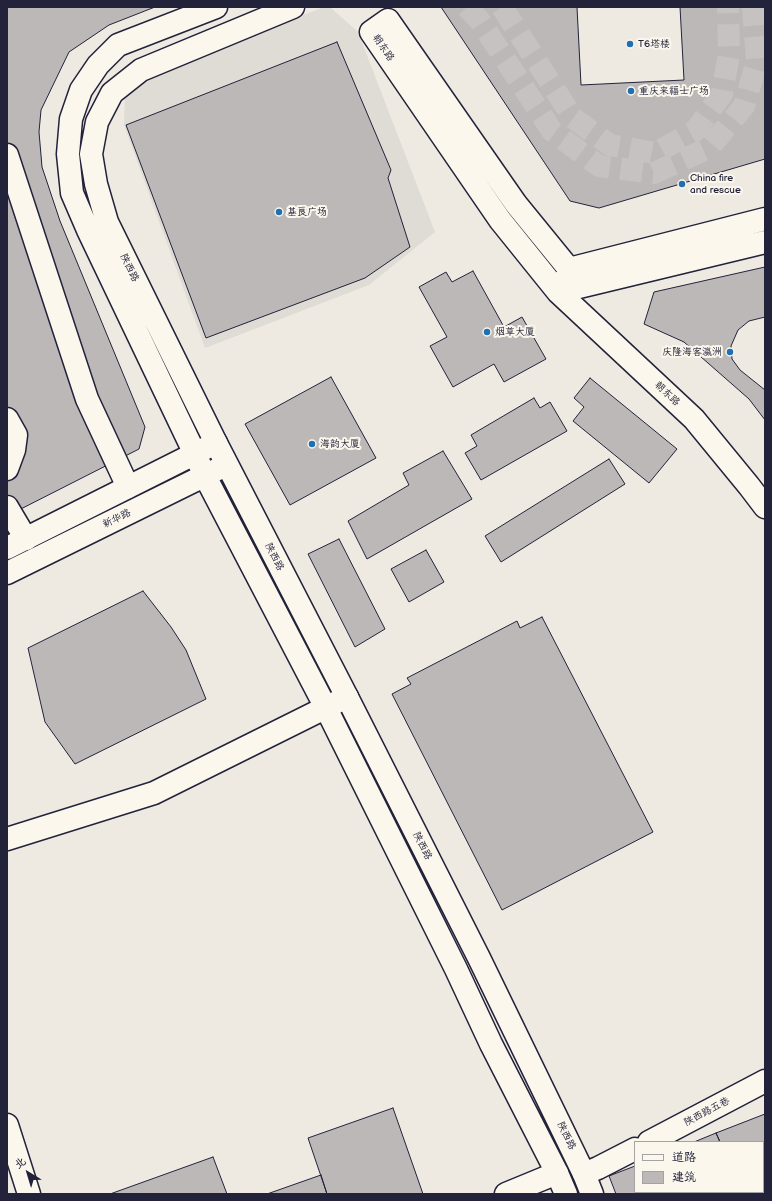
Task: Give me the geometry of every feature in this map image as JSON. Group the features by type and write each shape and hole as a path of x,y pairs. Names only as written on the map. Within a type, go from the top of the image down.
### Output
{"street":[{"name":"陕西路","path":"216,7 118,45 98,65 81,90 71,119 68,154 72,193 85,224 205,476 326,708 456,969 491,1044 557,1173 566,1194"},
{"name":"陕西路","path":"293,7 141,70 112,93 97,122 90,154 96,184 107,222 227,465 347,697 479,958 584,1174 592,1194"},
{"name":"朝东路","path":"569,268 516,204 388,20 371,32 500,220 558,292 694,419 750,486 765,507"},
{"path":"7,154 86,399 128,487"},
{"path":"558,292 569,268 765,219"},
{"path":"558,292 765,242"},
{"path":"7,419 16,435 14,450 7,469"},
{"path":"7,507 16,544 216,443"},
{"name":"新华路","path":"7,573 227,465"},
{"path":"7,839 154,793 347,697"},
{"name":"陕西路五巷","path":"651,1141 765,1081"},
{"path":"7,1124 29,1194"},
{"path":"584,1174 634,1150"},
{"path":"506,1194 557,1173"}],"shaded area":[{"name":"基良广场","path":"324,7 330,7 358,32 435,232 369,285 205,348 124,125 125,95 142,78"}],"building":[{"path":"7,7 155,7 109,25 69,52 41,110 39,132 42,167 60,221 145,427 139,449 7,516"},
{"name":"重庆来福士广场","path":"441,7 750,7 765,23 765,159 599,208 570,201"},
{"name":"T6塔楼","path":"577,7 680,7 684,80 581,85"},
{"name":"基良广场","path":"337,42 391,170 388,178 410,247 365,278 206,338 126,125"},
{"name":"庆隆海客瀛洲","path":"765,267 765,420 749,399 684,342 644,324 654,292"},
{"name":"烟草大厦","path":"473,271 504,327 522,317 546,359 504,382 494,364 453,387 430,346 447,337 419,287 446,272 452,282"},
{"path":"765,317 765,390 740,370 732,359 731,346 738,330 749,321"},
{"name":"海韵大厦","path":"331,377 376,458 290,505 245,424"},
{"path":"590,378 677,449 649,483 573,421 584,407 574,398"},
{"path":"534,398 540,408 550,402 567,431 481,480 465,453 477,446 471,435"},
{"path":"443,451 472,499 367,559 348,521 409,485 403,473"},
{"path":"609,459 625,484 501,562 485,536"},
{"path":"339,539 385,629 355,647 308,554"},
{"path":"426,550 444,582 409,602 391,569"},
{"path":"143,591 171,627 186,650 206,699 75,764 45,722 28,648"},
{"path":"542,617 653,832 502,910 392,694 411,684 407,678 517,621 520,628"},
{"path":"393,1108 423,1194 327,1194 308,1138"},
{"path":"765,1114 764,1146 764,1141 720,1141 716,1133"},
{"path":"716,1133 720,1141 696,1141"},
{"path":"213,1157 227,1194 110,1194"},
{"path":"634,1166 634,1193 664,1194 616,1194 609,1176"},
{"path":"321,1175 327,1194 267,1194"}],"tunnel":[{"path":"467,7 480,21 552,131 599,166 654,173 709,148 744,106 757,61 753,7"},
{"path":"502,7 573,118 610,145 655,153 695,131 722,94 729,54 728,7"}],"place":[{"name":"T6塔楼","path":"630,44"},
{"name":"重庆来福士广场","path":"631,91"},
{"name":"China fire and rescue","path":"682,184"},
{"name":"基良广场","path":"279,212"},
{"name":"烟草大厦","path":"487,332"},
{"name":"庆隆海客瀛洲","path":"730,352"},
{"name":"海韵大厦","path":"312,444"}]}
